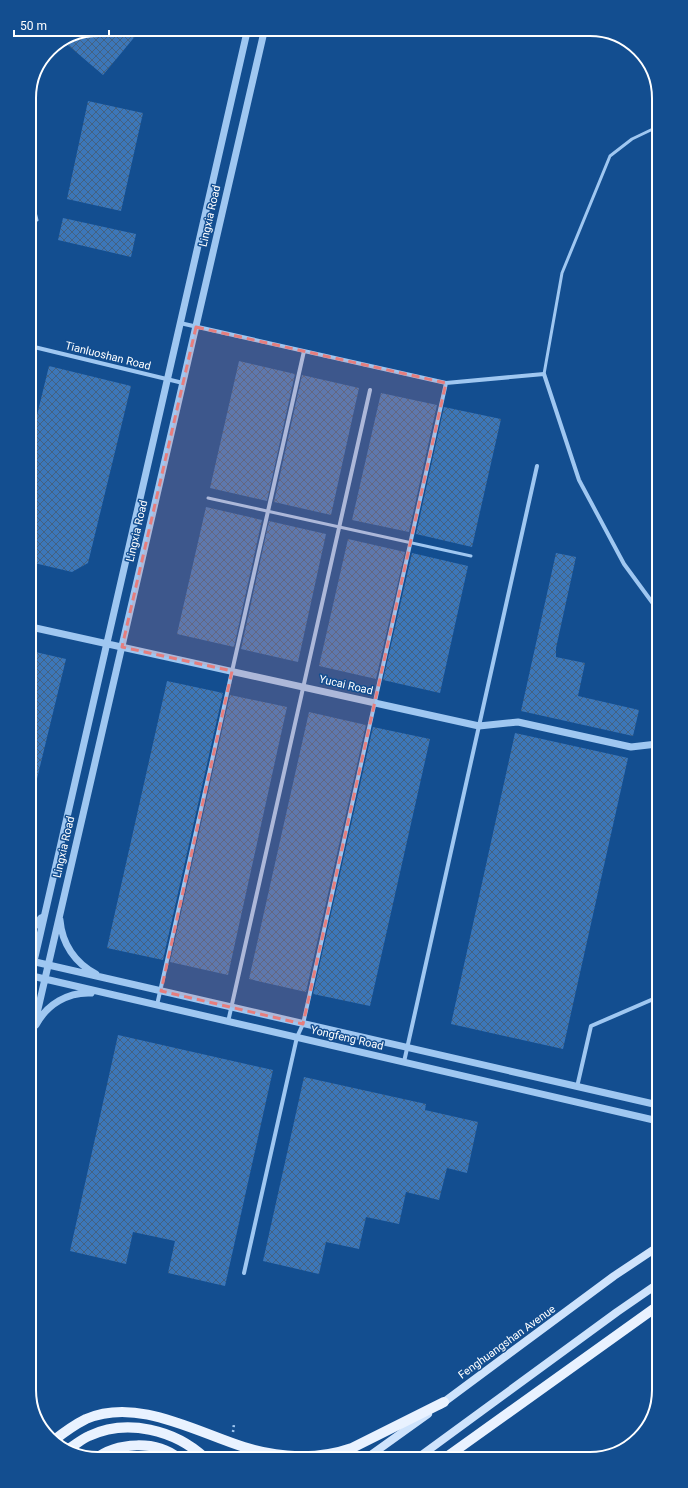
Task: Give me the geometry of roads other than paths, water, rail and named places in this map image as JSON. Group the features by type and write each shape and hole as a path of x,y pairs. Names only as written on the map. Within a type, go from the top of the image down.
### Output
{"main road":[{"name":"Fenghuangshan Avenue","path":"375,1452 614,1276 652,1251"},
{"path":"425,1452 652,1288"},
{"path":"454,1452 652,1310"},
{"path":"339,1452 352,1448 444,1402"},
{"path":"57,1437 72,1426 87,1419 106,1414 125,1412 156,1416 246,1448 264,1452"},
{"path":"73,1447 89,1436 112,1429 136,1428 160,1432 179,1439 198,1452"},
{"path":"107,1452 119,1447 140,1445 159,1448 167,1452"}],"street":[{"name":"Lingxia Road","path":"36,946 246,36"},
{"name":"Lingxia Road","path":"36,1018 263,36"},
{"path":"180,324 446,383 544,374 579,480 624,564 652,603"},
{"name":"Tianluoshan Road","path":"36,347 183,383"},
{"path":"157,1005 304,351"},
{"path":"244,1273 296,1037 302,1024 446,383"},
{"path":"228,1022 370,390"},
{"path":"404,1062 537,466"},
{"name":"Yucai Road","path":"36,628 479,726 518,722 630,747 652,745"},
{"path":"36,926 41,920 46,907"},
{"path":"61,908 61,926 64,939 69,950 76,959 89,970 107,979"},
{"name":"Yongfeng Road","path":"36,963 652,1104"},
{"name":"Yongfeng Road","path":"36,977 652,1120"},
{"path":"36,1024 49,1008 62,999 86,992 106,993"},
{"path":"577,1087 591,1026 652,1000"}],"lane":[{"path":"544,374 562,273 610,156 632,139 652,129"},
{"path":"36,216 37,220"},
{"path":"208,498 470,556"}]}
